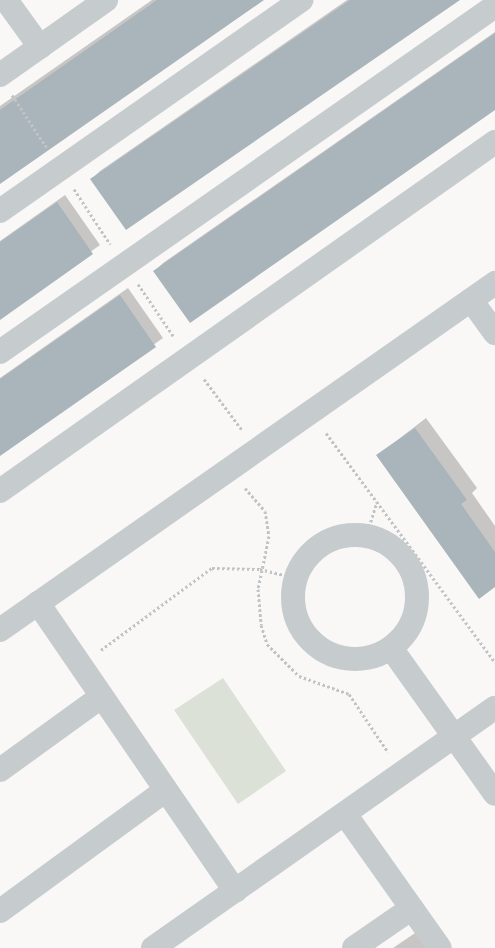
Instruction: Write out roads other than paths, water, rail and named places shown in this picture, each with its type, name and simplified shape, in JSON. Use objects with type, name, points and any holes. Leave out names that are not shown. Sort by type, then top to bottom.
[{"type":"street","points":[[6,0],[40,47]]},
{"type":"street","points":[[0,74],[106,0]]},
{"type":"street","points":[[0,211],[301,0]]},
{"type":"street","points":[[0,352],[495,6]]},
{"type":"street","points":[[0,491],[495,142]]},
{"type":"street","points":[[0,630],[495,283]]},
{"type":"street","points":[[472,300],[495,333]]},
{"type":"street","points":[[366,536],[395,550],[406,561],[417,591],[411,623],[390,648],[376,655],[352,658],[329,653],[315,645],[297,619],[293,603],[297,578],[307,558],[319,547],[334,539],[366,536]]},
{"type":"street","points":[[38,604],[235,891]]},
{"type":"street","points":[[390,648],[495,794]]},
{"type":"street","points":[[0,770],[102,697]]},
{"type":"street","points":[[153,948],[495,708]]},
{"type":"street","points":[[0,911],[166,790]]},
{"type":"street","points":[[345,814],[440,948]]},
{"type":"street","points":[[354,948],[412,908]]}]
